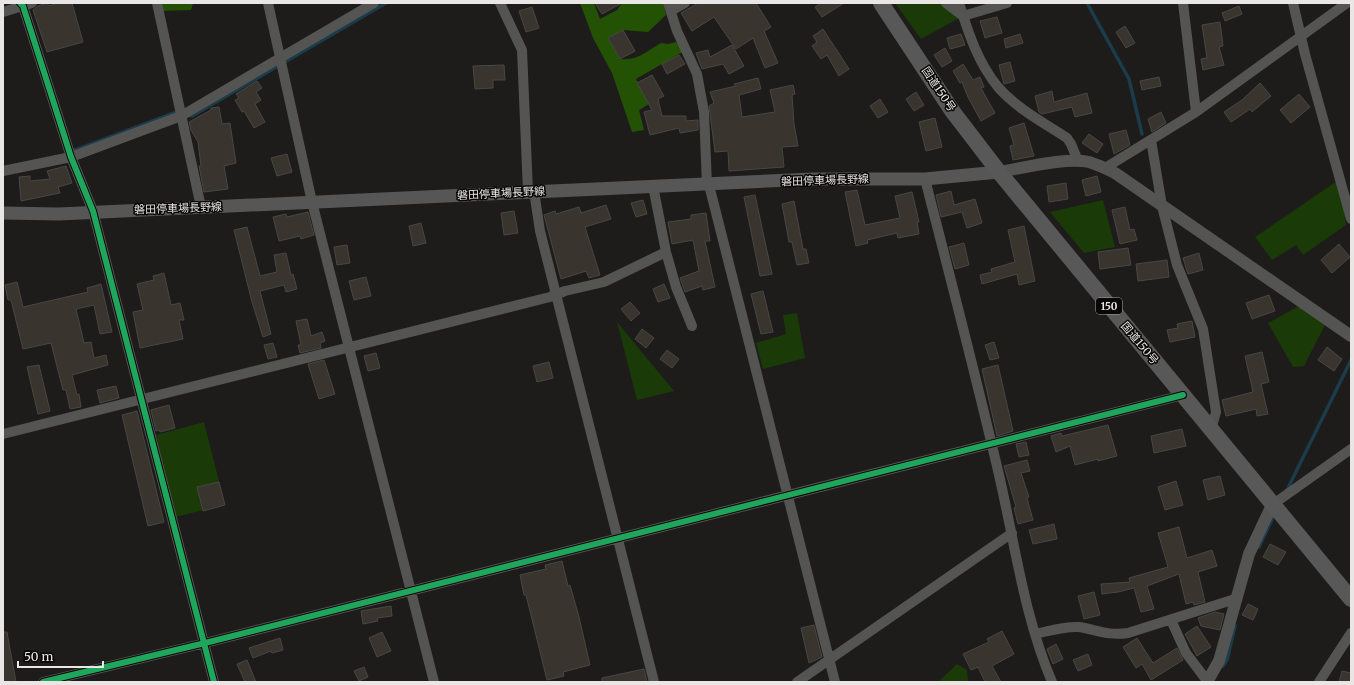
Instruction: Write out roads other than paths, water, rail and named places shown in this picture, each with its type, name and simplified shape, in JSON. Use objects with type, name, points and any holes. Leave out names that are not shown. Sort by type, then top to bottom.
[{"type":"highway","name":"国道150号","points":[[881,3],[954,112],[1000,172],[1184,395],[1272,505],[1351,599]]},
{"type":"main road","name":"磐田停車場長野線","points":[[3,213],[58,214],[812,179],[925,179],[1000,172]]},
{"type":"street","points":[[156,3],[201,207]]},
{"type":"street","points":[[268,3],[312,202],[434,682]]},
{"type":"street","points":[[3,171],[71,157],[181,116],[282,62],[374,3]]},
{"type":"street","points":[[500,3],[522,50],[531,192],[654,682]]},
{"type":"street","points":[[685,3],[669,7],[697,74],[704,112],[708,185],[789,495],[835,682]]},
{"type":"street","points":[[946,3],[963,16]]},
{"type":"street","points":[[959,3],[972,42],[987,73],[998,88],[1023,108],[1067,138],[1078,161]]},
{"type":"street","points":[[963,16],[1007,3]]},
{"type":"street","points":[[1183,3],[1196,112]]},
{"type":"street","points":[[1293,3],[1351,219]]},
{"type":"street","points":[[1105,168],[1196,112],[1347,3]]},
{"type":"street","points":[[3,12],[25,4],[71,157],[93,212],[214,682]]},
{"type":"street","points":[[1151,140],[1162,206],[1177,265],[1203,329],[1216,412],[1211,430]]},
{"type":"street","points":[[1000,172],[1078,161],[1105,168],[1351,336]]},
{"type":"street","points":[[925,179],[992,444],[1023,591],[1035,634],[1052,682]]},
{"type":"street","points":[[653,186],[666,252],[676,286],[692,326]]},
{"type":"street","points":[[3,434],[604,282],[666,252]]},
{"type":"street","points":[[44,682],[205,643],[1184,395]]},
{"type":"street","points":[[1171,620],[1186,653],[1207,682],[1219,661],[1235,599],[1249,554],[1272,505],[1351,449]]},
{"type":"street","points":[[797,682],[830,661],[1012,534]]},
{"type":"street","points":[[1035,634],[1058,628],[1078,627],[1113,635],[1128,633],[1235,599]]},
{"type":"street","points":[[1319,682],[1351,633]]},
{"type":"waterway","points":[[187,115],[192,116],[386,3]]},
{"type":"waterway","points":[[1087,3],[1129,79],[1142,134]]},
{"type":"waterway","points":[[70,152],[174,113],[179,114]]},
{"type":"waterway","points":[[1286,492],[1351,360]]},
{"type":"waterway","points":[[1259,547],[1275,513]]},
{"type":"waterway","points":[[1223,666],[1227,660],[1235,626]]}]
